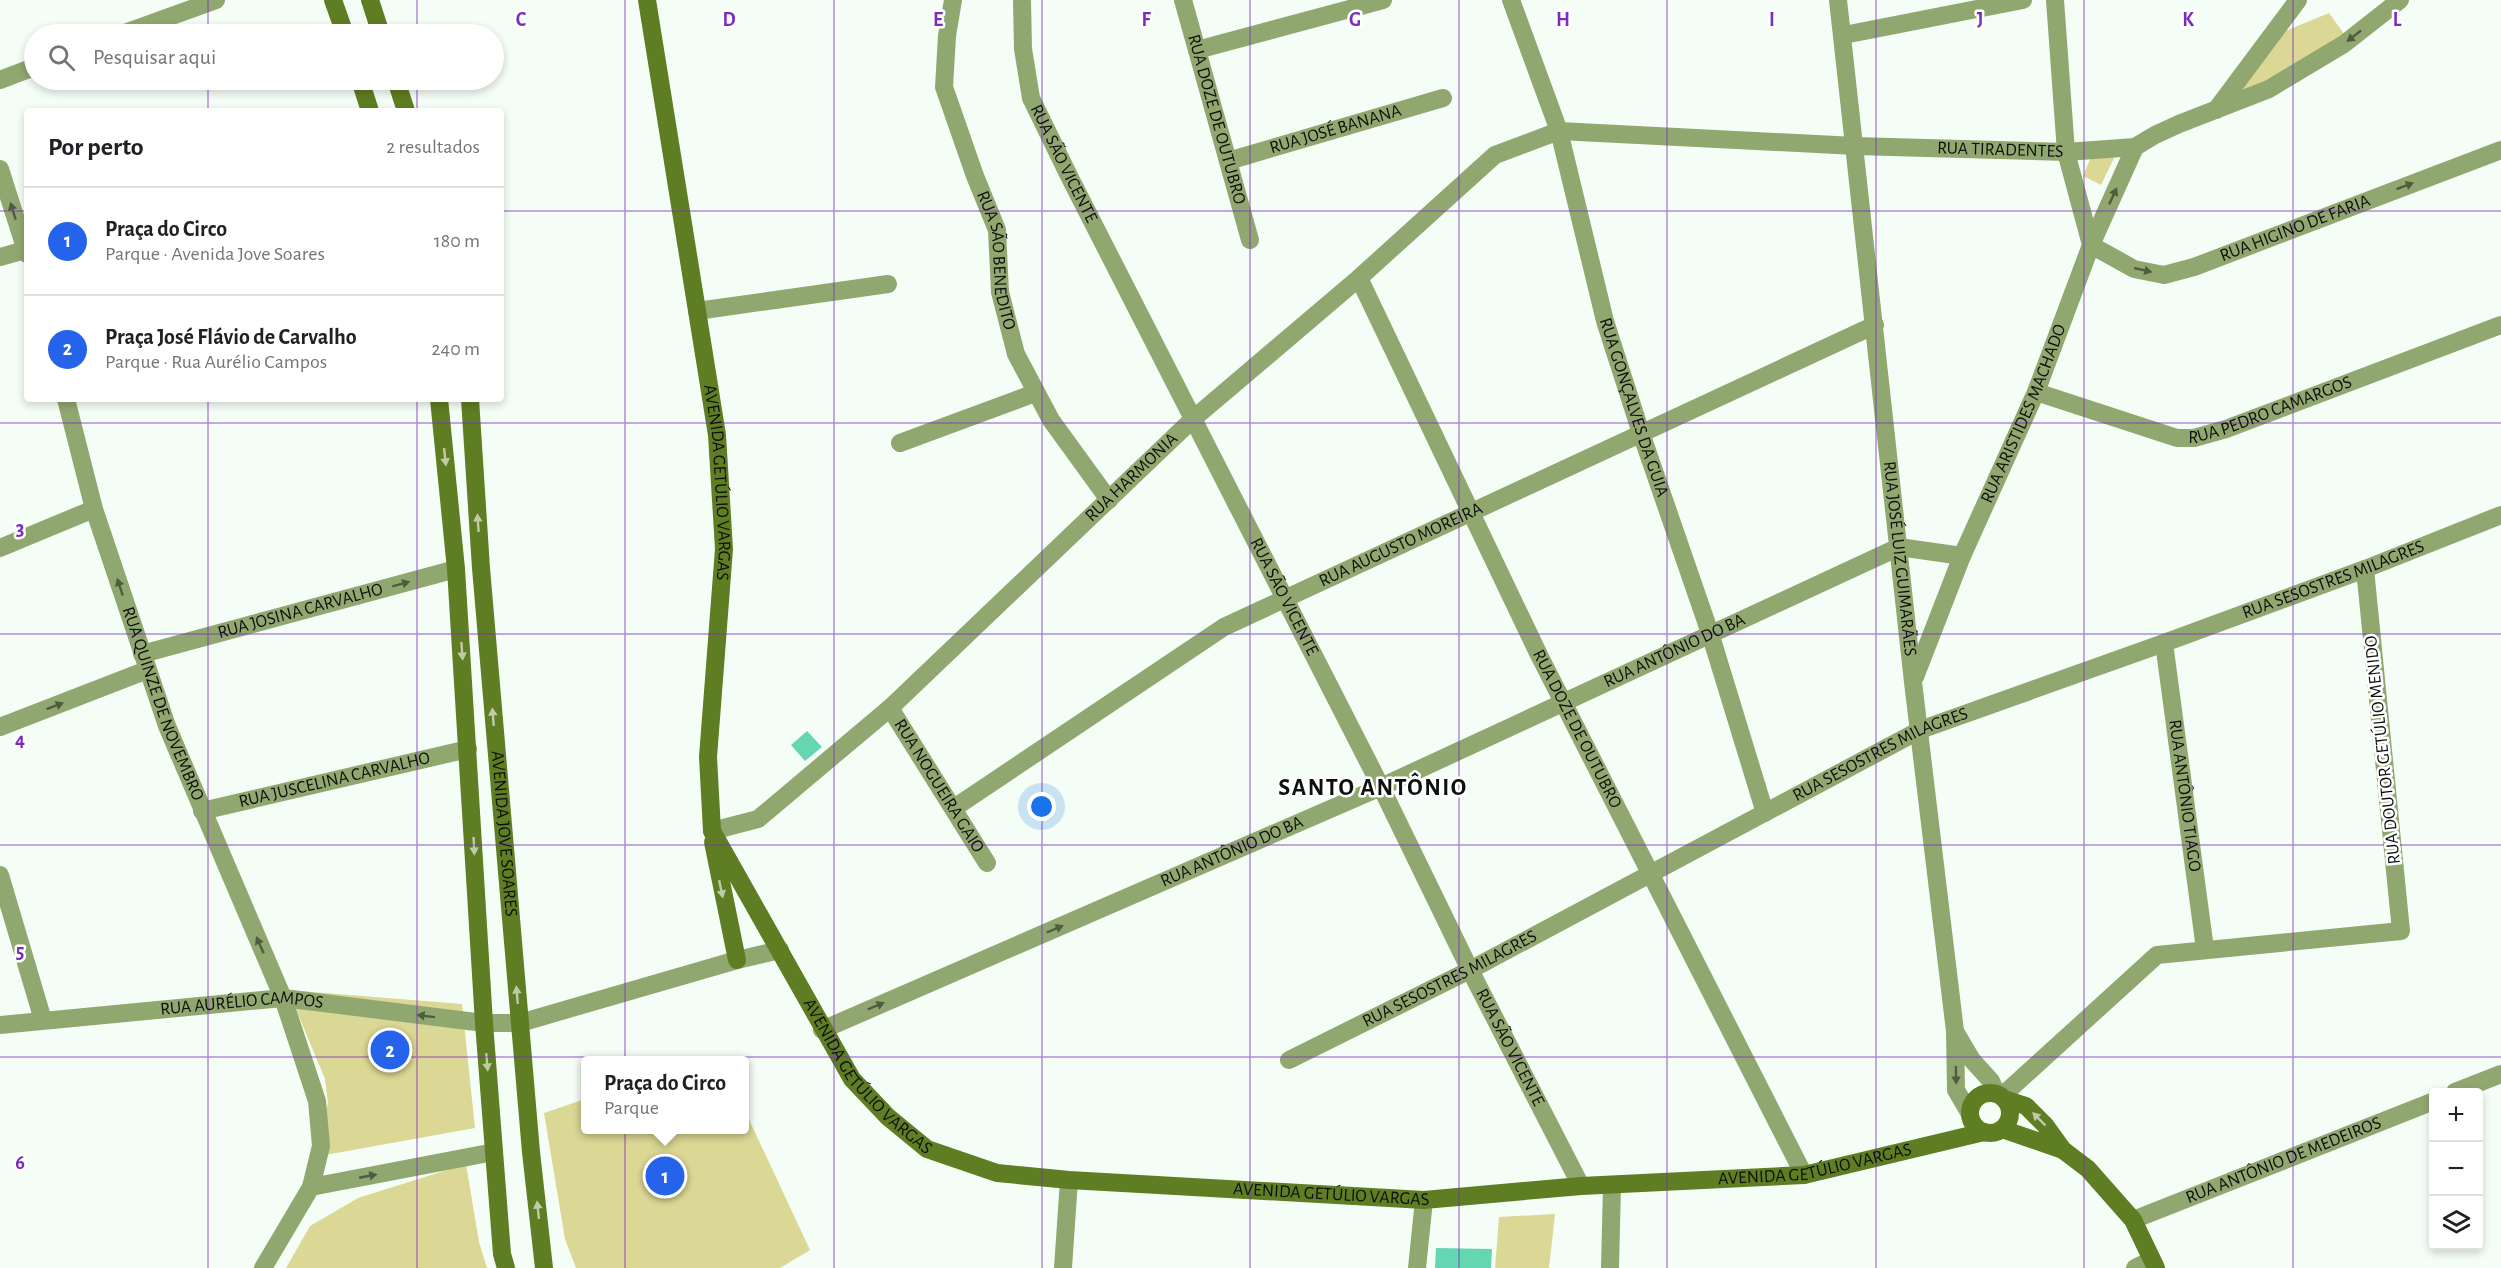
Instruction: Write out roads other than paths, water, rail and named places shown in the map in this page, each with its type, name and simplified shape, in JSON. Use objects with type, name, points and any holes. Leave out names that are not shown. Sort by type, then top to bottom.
[{"type":"street","points":[[149,24],[214,0]]},
{"type":"street","points":[[333,0],[341,24]]},
{"type":"street","points":[[370,0],[378,24]]},
{"type":"street","name":"AVENIDA GETÚLIO VARGAS","points":[[647,0],[717,435],[724,549],[708,757],[712,831],[780,950],[822,1030],[852,1079],[888,1117],[927,1149],[997,1173],[1069,1180],[1424,1200],[1581,1186],[1804,1175],[1993,1130]]},
{"type":"street","name":"RUA SÃO BENEDITO","points":[[953,0],[947,36],[944,87],[975,176],[997,230],[1000,292],[1016,354],[1051,420],[1109,500]]},
{"type":"street","name":"RUA SÃO VICENTE","points":[[1022,0],[1023,49],[1031,98],[1581,1186]]},
{"type":"street","name":"RUA DOZE DE OUTUBRO","points":[[1183,0],[1250,240]]},
{"type":"street","points":[[1197,50],[1383,0]]},
{"type":"street","name":"RUA GONÇALVES DA GUIA","points":[[1511,0],[1559,130],[1605,321],[1710,633],[1765,813]]},
{"type":"street","name":"RUA JOSÉ LUIZ GUIMARÃES","points":[[1839,0],[1913,682],[1955,1031],[1956,1090],[1970,1114]]},
{"type":"street","points":[[1844,35],[2023,0]]},
{"type":"street","points":[[2055,0],[2066,152],[2091,244]]},
{"type":"street","points":[[2215,111],[2298,0]]},
{"type":"street","name":"RUA TIRADENTES","points":[[1559,130],[1855,146],[2066,152],[2135,147],[2155,135],[2269,89],[2344,44],[2400,0]]},
{"type":"street","points":[[0,80],[24,71]]},
{"type":"street","points":[[363,90],[369,108]]},
{"type":"street","points":[[399,90],[405,108]]},
{"type":"street","name":"RUA JOSÉ BANANA","points":[[1228,160],[1443,98]]},
{"type":"street","name":"RUA HARMONIA","points":[[712,831],[758,819],[890,708],[1193,419],[1359,278],[1495,155],[1559,130]]},
{"type":"street","name":"RUA ARISTIDES MACHADO","points":[[1913,682],[1962,556],[2036,392],[2091,244],[2135,147]]},
{"type":"street","name":"RUA HIGINO DE FARIA","points":[[2091,244],[2134,268],[2164,275],[2194,267],[2501,150]]},
{"type":"street","points":[[0,170],[24,246]]},
{"type":"street","points":[[0,257],[24,252]]},
{"type":"street","name":"RUA DOZE DE OUTUBRO","points":[[1359,278],[1564,703],[1804,1175]]},
{"type":"street","points":[[697,311],[888,284]]},
{"type":"street","name":"RUA AUGUSTO MOREIRA","points":[[954,808],[1224,627],[1875,325]]},
{"type":"street","name":"RUA PEDRO CAMARGOS","points":[[2036,392],[2177,438],[2194,438],[2237,425],[2501,325]]},
{"type":"street","points":[[900,443],[1035,393]]},
{"type":"street","name":"RUA QUINZE DE NOVEMBRO","points":[[67,402],[94,509],[145,662],[202,811],[283,998],[317,1101],[321,1146],[311,1187],[263,1268]]},
{"type":"street","name":"AVENIDA JOVE SOARES","points":[[439,402],[456,568],[484,1023],[502,1254],[506,1268]]},
{"type":"street","name":"AVENIDA JOVE SOARES","points":[[470,402],[481,568],[520,1023],[544,1268]]},
{"type":"street","points":[[0,548],[94,509]]},
{"type":"street","name":"RUA SESOSTRES MILAGRES","points":[[1289,1060],[1470,970],[1920,730],[2164,643],[2501,515]]},
{"type":"street","points":[[1899,547],[1962,556]]},
{"type":"street","name":"RUA ANTÔNIO DO BA","points":[[822,1030],[1381,787],[1899,547]]},
{"type":"street","name":"RUA JOSINA CARVALHO","points":[[0,727],[145,662],[456,568]]},
{"type":"street","name":"RUA DOUTOR GETÚLIO MENIDO","points":[[2205,949],[2401,931],[2365,568]]},
{"type":"street","name":"RUA ANTÔNIO TIAGO","points":[[2164,643],[2205,949]]},
{"type":"street","name":"RUA NOGUEIRA GAIO","points":[[890,708],[987,863]]},
{"type":"street","name":"RUA JUSCELINA CARVALHO","points":[[202,811],[468,749]]},
{"type":"street","points":[[712,831],[736,960]]},
{"type":"street","points":[[0,875],[43,1020]]},
{"type":"street","points":[[2002,1096],[2157,955],[2205,949]]},
{"type":"street","points":[[484,1023],[520,1023],[736,960],[780,950]]},
{"type":"street","name":"RUA AURÉLIO CAMPOS","points":[[0,1025],[283,998],[484,1023]]},
{"type":"street","points":[[1955,1031],[1972,1060],[2002,1096],[2010,1117],[1993,1130]]},
{"type":"street","points":[[2465,1088],[2501,1074]]},
{"type":"street","points":[[2063,1150],[1974,1125],[1970,1114],[1973,1102],[1979,1096],[2002,1096],[2026,1106],[2045,1125],[2063,1150],[2088,1169],[2133,1220],[2148,1265]]},
{"type":"street","name":"RUA ANTÔNIO DE MEDEIROS","points":[[2133,1220],[2429,1103]]},
{"type":"street","points":[[311,1187],[494,1152]]},
{"type":"street","points":[[1063,1268],[1069,1180]]},
{"type":"street","points":[[1610,1268],[1612,1185]]},
{"type":"street","points":[[1417,1268],[1424,1200]]},
{"type":"place","name":"Praça José Flávio de Carvalho","points":[[390,1050]]},
{"type":"place","name":"Praça do Circo","points":[[665,1176]]},
{"type":"district","name":"SANTO ANTÔNIO","points":[[1373,788]]}]
